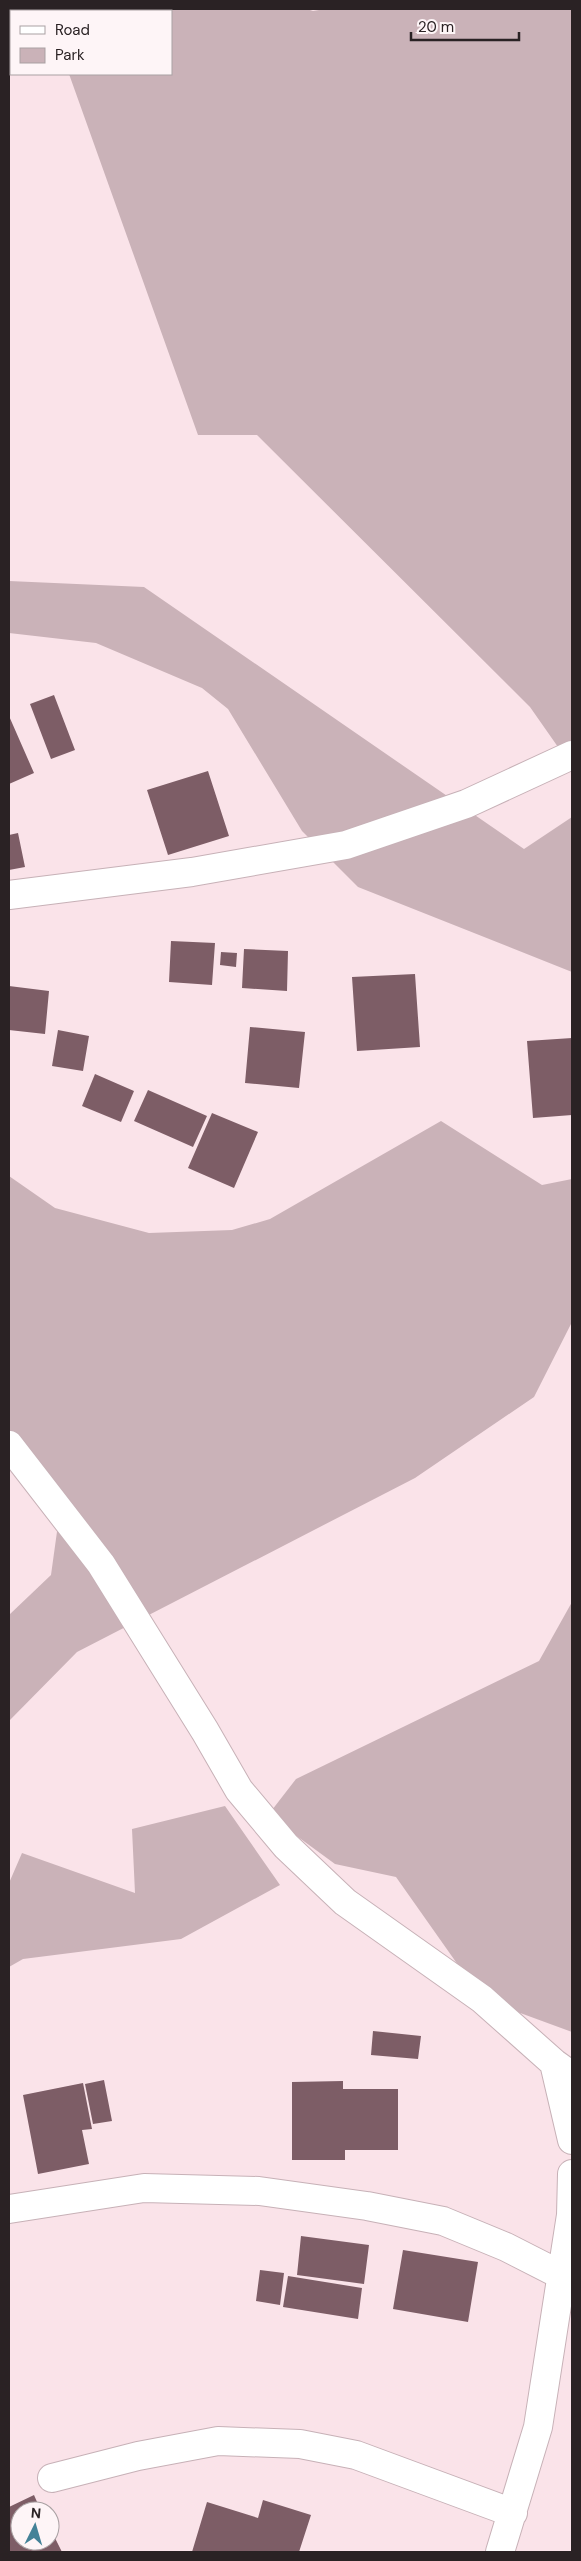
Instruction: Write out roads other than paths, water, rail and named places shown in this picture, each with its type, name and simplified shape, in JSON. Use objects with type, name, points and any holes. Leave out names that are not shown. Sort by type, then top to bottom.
[{"type":"street","points":[[9,895],[192,872],[346,845],[466,804],[572,755]]},
{"type":"street","points":[[9,1445],[101,1564],[205,1731],[239,1790],[286,1846],[345,1902],[482,1999],[563,2070],[572,2140]]},
{"type":"street","points":[[500,2552],[538,2427],[571,2215],[572,2174]]},
{"type":"street","points":[[9,2209],[144,2188],[259,2191],[367,2206],[443,2221],[506,2247],[561,2275]]},
{"type":"street","points":[[52,2478],[138,2456],[218,2441],[300,2444],[356,2455],[512,2512]]}]
